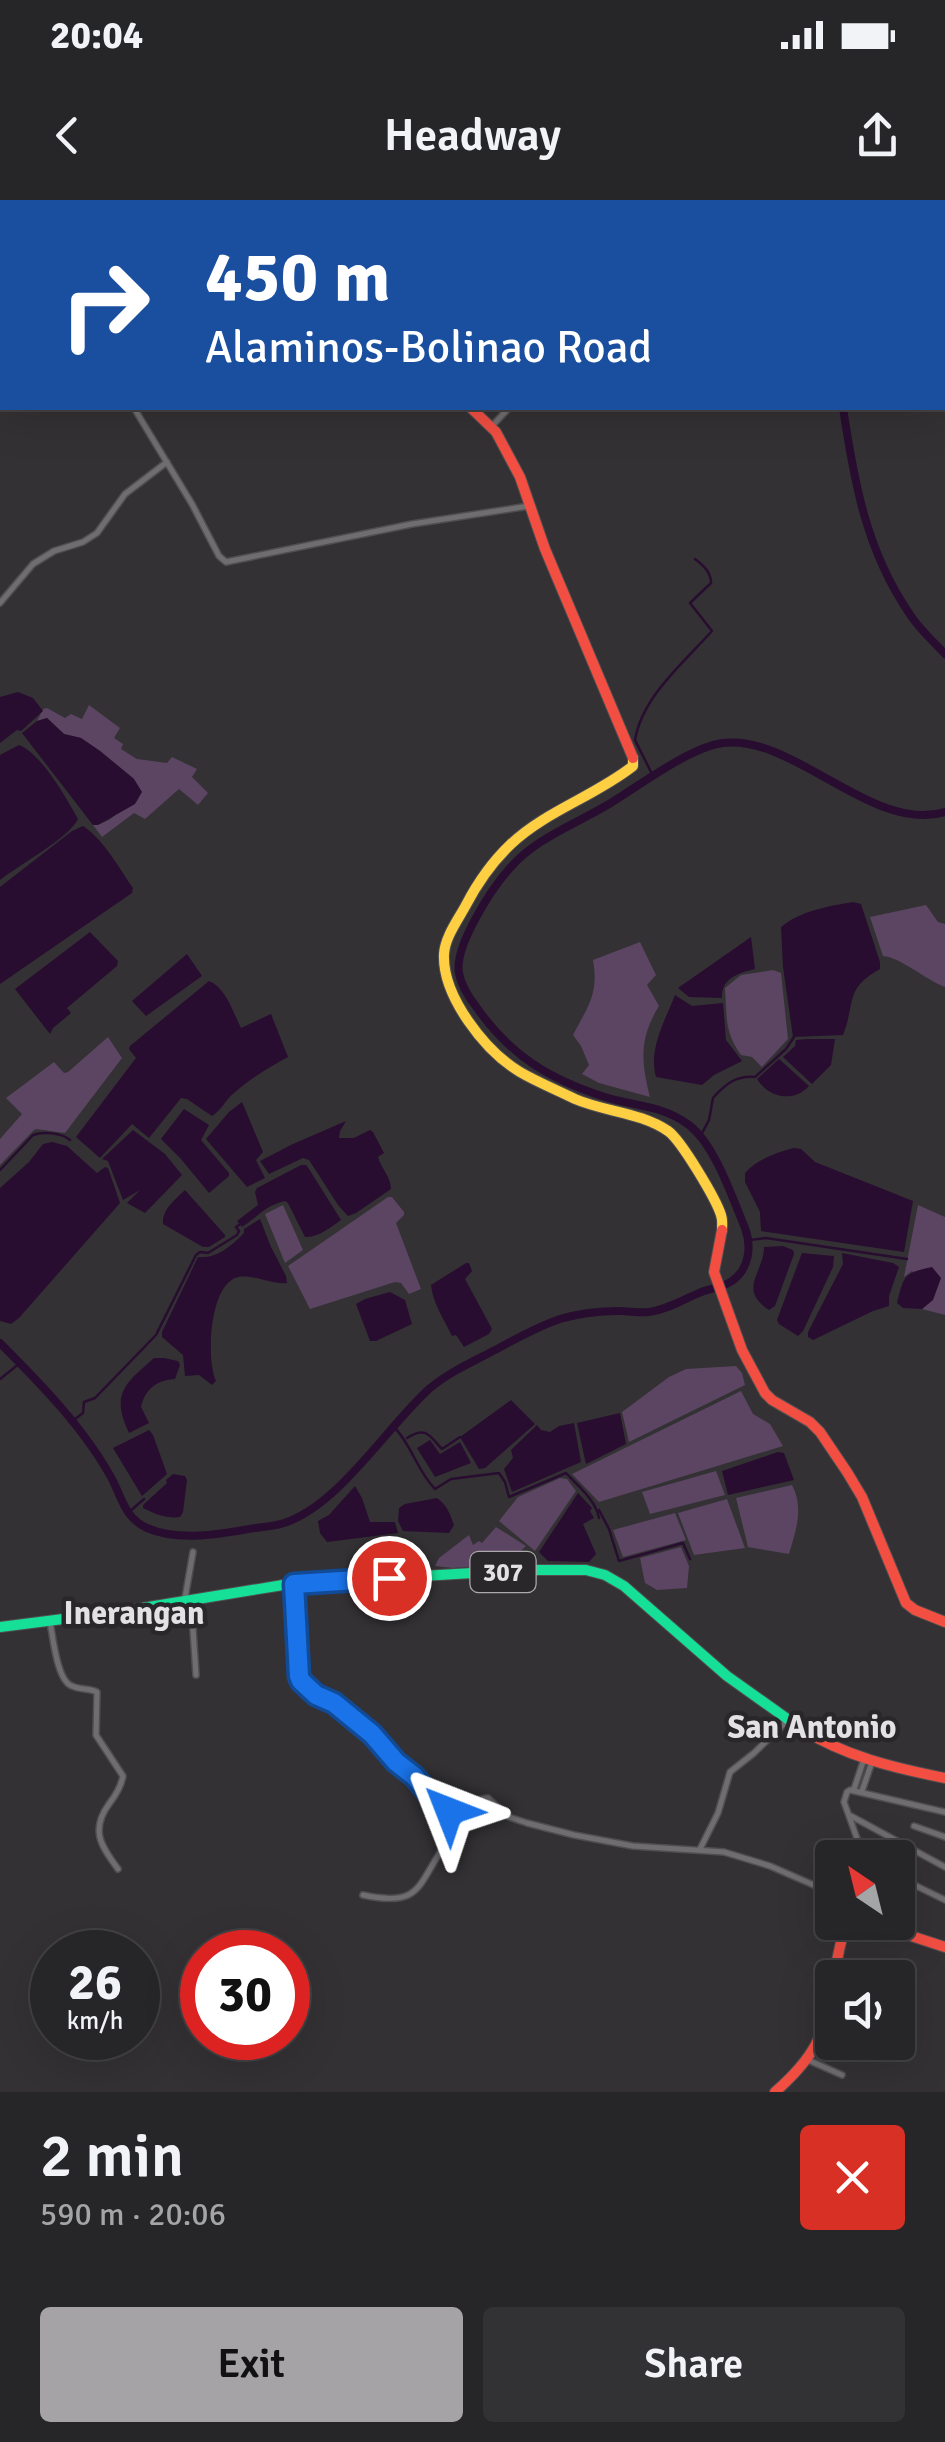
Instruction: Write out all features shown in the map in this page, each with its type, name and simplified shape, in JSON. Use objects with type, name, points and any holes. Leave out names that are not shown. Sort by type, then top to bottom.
[{"type":"street","points":[[135,410],[192,504],[218,556],[226,562],[412,524],[529,506]]},
{"type":"street","points":[[472,410],[491,426],[513,460],[634,761],[619,778],[533,826],[509,845],[475,888],[452,930],[444,952],[446,978],[478,1035],[498,1057],[580,1101],[639,1116],[670,1133],[684,1150],[721,1214],[723,1225],[714,1272],[742,1350],[765,1392],[820,1432],[854,1484],[906,1603],[945,1622]]},
{"type":"street","points":[[491,426],[506,410]]},
{"type":"street","points":[[0,603],[34,564],[97,533],[124,494],[168,462]]},
{"type":"street","points":[[193,1552],[187,1600],[196,1675]]},
{"type":"street","name":"307","points":[[0,1628],[294,1584],[522,1570],[596,1571],[624,1586],[727,1675],[788,1720],[839,1749],[868,1760],[945,1778]]},
{"type":"street","points":[[294,1584],[301,1681],[372,1734],[444,1811],[446,1842],[411,1895],[390,1900],[362,1894]]},
{"type":"street","points":[[50,1622],[62,1678],[70,1686],[97,1692],[96,1735],[123,1776],[99,1822],[102,1843],[118,1869]]},
{"type":"street","points":[[700,1849],[718,1812],[730,1772],[788,1720]]},
{"type":"street","points":[[854,1789],[868,1760]]},
{"type":"street","points":[[862,1792],[868,1760]]},
{"type":"street","points":[[858,1840],[844,1802],[846,1792],[854,1789],[945,1812]]},
{"type":"street","points":[[444,1811],[488,1798],[512,1819],[633,1846],[724,1852],[815,1886]]},
{"type":"street","points":[[851,1816],[945,1866]]},
{"type":"street","points":[[914,1826],[945,1837]]},
{"type":"street","points":[[915,1885],[945,1900]]},
{"type":"street","points":[[915,1938],[945,1948]]},
{"type":"street","points":[[776,2092],[806,2059],[818,2038],[840,1940]]},
{"type":"street","points":[[806,2059],[842,2075]]},
{"type":"shaded area","points":[[18,692],[33,698],[43,711],[0,743],[0,697]]},
{"type":"shaded area","points":[[89,705],[120,728],[114,738],[123,744],[121,749],[137,759],[167,763],[172,757],[197,769],[192,777],[208,793],[198,805],[179,789],[145,819],[134,813],[102,837],[93,825],[115,815],[134,779],[81,738],[64,734],[47,718],[37,721],[47,708],[65,718],[71,714],[82,719]]},
{"type":"shaded area","points":[[47,718],[64,734],[81,738],[100,751],[134,779],[142,792],[135,804],[93,825],[22,733]]},
{"type":"shaded area","points":[[19,745],[45,767],[78,819],[54,843],[0,880],[0,755]]},
{"type":"shaded area","points":[[83,826],[111,855],[133,888],[132,893],[0,984],[0,887]]},
{"type":"shaded area","points":[[853,902],[861,904],[880,969],[856,990],[843,1035],[793,1037],[781,927],[806,913]]},
{"type":"shaded area","points":[[926,905],[938,922],[945,924],[945,987],[883,956],[870,917]]},
{"type":"shaded area","points":[[90,932],[118,961],[117,966],[67,1008],[71,1013],[50,1034],[15,989]]},
{"type":"shaded area","points":[[751,937],[755,969],[728,981],[722,998],[689,997],[678,988]]},
{"type":"shaded area","points":[[640,942],[656,975],[647,985],[659,1006],[644,1050],[650,1097],[599,1083],[582,1074],[589,1065],[573,1035],[593,991],[593,960]]},
{"type":"shaded area","points":[[187,954],[202,976],[146,1016],[132,1001]]},
{"type":"shaded area","points":[[773,970],[781,973],[788,1039],[762,1067],[752,1057],[741,1055],[732,1038],[725,988],[741,975]]},
{"type":"shaded area","points":[[209,981],[224,995],[241,1028],[271,1014],[288,1057],[247,1083],[212,1116],[181,1098],[149,1138],[132,1124],[100,1158],[76,1137],[136,1058],[130,1046]]},
{"type":"shaded area","points":[[675,995],[692,1006],[723,1003],[726,1040],[742,1061],[702,1085],[656,1077],[656,1046]]},
{"type":"shaded area","points":[[108,1037],[122,1058],[65,1133],[36,1129],[0,1165],[0,1139],[22,1114],[6,1098],[54,1062],[64,1073],[68,1072]]},
{"type":"shaded area","points":[[835,1039],[831,1065],[812,1084],[783,1057],[796,1040]]},
{"type":"shaded area","points":[[779,1059],[809,1086],[796,1095],[782,1096],[762,1085],[757,1079]]},
{"type":"shaded area","points":[[242,1102],[263,1152],[256,1160],[265,1178],[247,1187],[206,1139]]},
{"type":"shaded area","points":[[184,1109],[209,1125],[201,1140],[229,1173],[209,1193],[161,1139]]},
{"type":"shaded area","points":[[346,1121],[339,1138],[373,1132],[384,1153],[378,1157],[391,1189],[348,1216],[309,1160],[303,1158],[269,1174],[260,1161]]},
{"type":"shaded area","points":[[133,1130],[165,1154],[182,1175],[145,1213],[127,1203],[140,1190],[123,1200],[108,1161],[102,1159]]},
{"type":"shaded area","points":[[43,1144],[67,1146],[97,1173],[108,1168],[120,1203],[11,1324],[0,1321],[0,1188]]},
{"type":"shaded area","points":[[801,1149],[815,1162],[913,1201],[904,1252],[761,1231],[760,1212],[745,1182],[745,1173],[767,1157]]},
{"type":"shaded area","points":[[301,1165],[309,1169],[341,1220],[319,1234],[305,1237],[285,1201],[242,1227],[237,1221],[258,1205],[257,1188]]},
{"type":"shaded area","points":[[185,1190],[225,1235],[209,1247],[163,1224],[167,1209]]},
{"type":"shaded area","points":[[388,1197],[404,1212],[396,1223],[421,1289],[409,1294],[401,1283],[395,1282],[310,1309],[288,1266]]},
{"type":"shaded area","points":[[283,1205],[303,1250],[285,1263],[265,1214]]},
{"type":"shaded area","points":[[918,1205],[945,1217],[945,1315],[922,1309],[933,1299],[912,1271],[904,1277]]},
{"type":"shaded area","points":[[260,1219],[287,1283],[244,1276],[228,1283],[212,1324],[211,1357],[216,1381],[212,1385],[199,1375],[185,1376],[183,1355],[162,1337],[162,1332],[198,1257],[223,1251]]},
{"type":"shaded area","points":[[783,1246],[794,1254],[775,1306],[769,1310],[755,1295],[754,1280],[764,1247]]},
{"type":"shaded area","points":[[802,1253],[834,1256],[833,1267],[798,1336],[777,1320]]},
{"type":"shaded area","points":[[842,1253],[899,1267],[889,1306],[813,1340],[808,1332],[843,1264]]},
{"type":"shaded area","points":[[466,1263],[472,1271],[465,1279],[492,1329],[464,1347],[456,1335],[452,1336],[431,1285]]},
{"type":"shaded area","points":[[932,1267],[941,1278],[933,1300],[922,1309],[903,1308],[897,1303],[906,1277]]},
{"type":"shaded area","points":[[390,1292],[405,1300],[412,1324],[370,1341],[356,1304]]},
{"type":"shaded area","points":[[154,1358],[178,1361],[180,1365],[175,1379],[157,1384],[145,1395],[141,1407],[149,1423],[129,1433],[121,1398],[129,1382]]},
{"type":"shaded area","points":[[736,1366],[745,1385],[629,1442],[622,1412],[669,1377],[686,1369]]},
{"type":"shaded area","points":[[741,1391],[753,1414],[770,1424],[783,1446],[599,1502],[572,1474]]},
{"type":"shaded area","points":[[511,1400],[535,1424],[479,1469],[460,1437]]},
{"type":"shaded area","points":[[620,1413],[626,1444],[586,1464],[577,1423]]},
{"type":"shaded area","points":[[574,1423],[581,1462],[512,1492],[504,1469],[513,1458],[511,1450],[537,1425],[550,1432]]},
{"type":"shaded area","points":[[149,1430],[167,1474],[142,1496],[113,1448]]},
{"type":"shaded area","points":[[430,1440],[440,1454],[460,1442],[471,1463],[435,1477],[417,1448]]},
{"type":"shaded area","points":[[784,1453],[794,1480],[728,1495],[722,1471]]},
{"type":"shaded area","points":[[716,1471],[725,1495],[650,1514],[642,1492]]},
{"type":"shaded area","points":[[173,1474],[187,1480],[180,1517],[161,1516],[143,1508],[143,1505]]},
{"type":"shaded area","points":[[560,1478],[567,1479],[576,1491],[535,1551],[499,1521],[518,1497]]},
{"type":"shaded area","points":[[792,1485],[798,1510],[789,1554],[748,1547],[736,1498]]},
{"type":"shaded area","points":[[355,1486],[370,1522],[395,1522],[398,1533],[327,1542],[318,1521],[329,1515]]},
{"type":"shaded area","points":[[578,1493],[592,1508],[594,1518],[583,1524],[596,1554],[589,1562],[548,1561],[539,1552]]},
{"type":"shaded area","points":[[437,1498],[454,1525],[449,1533],[403,1531],[398,1521],[399,1508]]},
{"type":"shaded area","points":[[727,1499],[745,1548],[694,1555],[678,1513]]},
{"type":"shaded area","points":[[675,1513],[686,1540],[623,1557],[613,1530]]},
{"type":"shaded area","points":[[496,1527],[526,1546],[507,1564],[435,1566],[439,1558],[469,1535],[473,1545],[482,1543]]},
{"type":"shaded area","points":[[681,1547],[689,1566],[687,1588],[657,1590],[645,1583],[640,1558]]},
{"type":"waterway","points":[[843,410],[857,488],[882,565],[913,619],[945,654]]},
{"type":"waterway","points":[[653,776],[635,740],[639,724],[655,695],[712,631],[690,603],[711,583],[708,572],[695,559]]},
{"type":"waterway","points":[[0,1343],[76,1426],[102,1462],[134,1519],[159,1532],[201,1536],[277,1525],[304,1514],[343,1483],[429,1389],[462,1367],[536,1329],[581,1314],[657,1311],[729,1283],[745,1264],[748,1243],[728,1187],[707,1145],[679,1118],[585,1090],[549,1074],[503,1040],[472,1000],[459,973],[468,933],[502,877],[520,857],[680,759],[710,746],[750,744],[778,753],[890,809],[918,815],[945,812]]},
{"type":"waterway","points":[[701,1135],[713,1098],[737,1079],[755,1077],[794,1037]]},
{"type":"waterway","points":[[0,1170],[33,1135],[52,1133],[70,1140]]},
{"type":"waterway","points":[[71,1422],[83,1413],[84,1402],[95,1398],[156,1335],[196,1255],[208,1253],[237,1235],[239,1225]]},
{"type":"waterway","points":[[750,1240],[766,1238],[907,1259]]},
{"type":"waterway","points":[[0,1379],[20,1363]]},
{"type":"waterway","points":[[394,1427],[435,1489],[451,1479],[499,1473],[509,1497],[566,1473],[590,1499],[599,1518]]},
{"type":"waterway","points":[[407,1438],[424,1433],[442,1449],[460,1437]]},
{"type":"waterway","points":[[128,1513],[144,1499]]},
{"type":"waterway","points":[[599,1510],[619,1561],[683,1543],[690,1559]]},
{"type":"traffic: fast","points":[[0,1627],[283,1585],[522,1570],[586,1570],[624,1586],[727,1676],[800,1728]]},
{"type":"traffic: slow","points":[[633,758],[633,766],[539,822],[498,858],[449,935],[445,970],[468,1021],[507,1063],[575,1099],[646,1120],[668,1131],[712,1196],[722,1217],[722,1230]]},
{"type":"traffic: jam","points":[[473,410],[496,432],[520,477],[545,549],[633,758]]},
{"type":"traffic: jam","points":[[722,1230],[714,1272],[742,1350],[765,1393],[820,1432],[862,1497],[906,1603],[945,1622]]},
{"type":"traffic: jam","points":[[800,1728],[870,1760],[945,1778]]},
{"type":"traffic: jam","points":[[915,1937],[945,1947]]},
{"type":"traffic: jam","points":[[775,2092],[808,2058],[816,2044],[842,1940]]},
{"type":"district","name":"Inerangan","points":[[134,1613]]},
{"type":"district","name":"San Antonio","points":[[812,1727]]},
{"type":"route","points":[[389,1578],[294,1584],[299,1676],[316,1695],[334,1703],[372,1734],[441,1808],[449,1811]]}]
